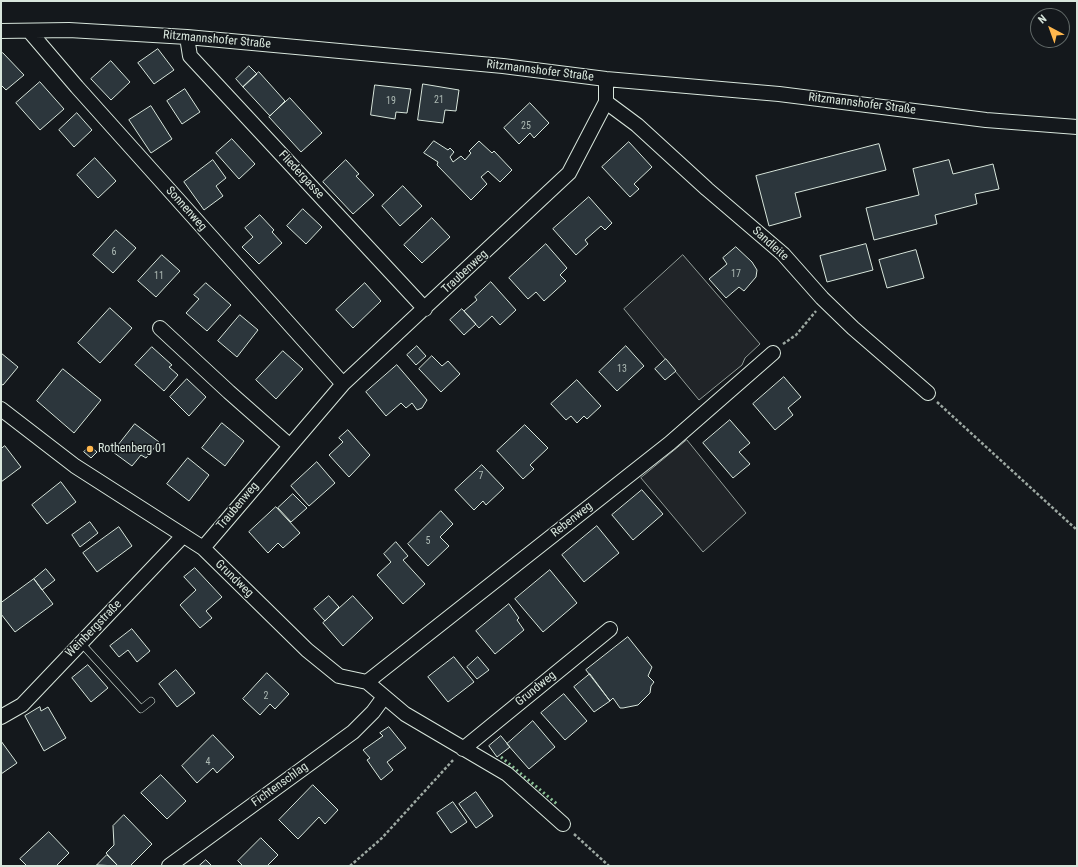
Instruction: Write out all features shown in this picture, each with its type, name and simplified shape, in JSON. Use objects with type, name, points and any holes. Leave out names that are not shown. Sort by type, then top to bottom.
[{"type":"street","name":"Ritzmannshofer Straße","points":[[1,31],[30,32],[69,30],[187,37],[503,66],[606,79],[779,94],[986,120],[1077,127]]},
{"type":"street","name":"Sonnenweg","points":[[30,32],[82,93],[343,384]]},
{"type":"street","name":"Fliedergasse","points":[[187,37],[190,56],[425,309]]},
{"type":"street","name":"Traubenweg","points":[[203,548],[289,445],[343,384],[569,173],[606,102],[606,79]]},
{"type":"street","name":"Sandleite","points":[[606,102],[637,125],[707,189],[783,254],[822,298],[853,328],[928,393]]},
{"type":"street","points":[[160,328],[289,445]]},
{"type":"street","name":"Rebenweg","points":[[367,682],[670,443],[773,353]]},
{"type":"street","name":"Grundweg","points":[[1,409],[75,466],[203,548],[307,650],[339,676],[367,682],[405,714],[507,774],[563,824]]},
{"type":"street","name":"Weinbergstraße","points":[[1,717],[22,705],[183,536]]},
{"type":"street","name":"Grundweg","points":[[463,749],[610,629]]},
{"type":"street","name":"Fichtenschlag","points":[[169,866],[353,732],[373,712],[384,697]]},
{"type":"lane","points":[[81,643],[141,708],[151,701]]},
{"type":"path","points":[[773,353],[779,346],[796,335],[815,314],[822,298]]},
{"type":"path","points":[[928,393],[1077,530]]},
{"type":"path","points":[[350,866],[387,832],[440,776],[463,749]]},
{"type":"path","points":[[563,824],[609,866]]},
{"type":"shaded area","points":[[683,255],[760,344],[745,358],[742,365],[699,400],[624,309]]},
{"type":"shaded area","points":[[687,440],[746,513],[703,552],[641,478]]},
{"type":"building","points":[[158,49],[174,70],[154,84],[138,63]]},
{"type":"building","points":[[3,53],[24,75],[6,90],[1,85],[1,54]]},
{"type":"building","points":[[111,61],[130,82],[111,100],[91,79]]},
{"type":"building","points":[[249,66],[257,74],[243,87],[236,79]]},
{"type":"building","points":[[259,72],[285,101],[270,116],[243,87]]},
{"type":"building","points":[[40,82],[64,109],[40,130],[16,103]]},
{"type":"building","points":[[423,84],[459,90],[456,111],[445,110],[443,123],[418,120]]},
{"type":"building","points":[[375,85],[411,89],[407,113],[396,112],[395,119],[371,115]]},
{"type":"building","points":[[185,89],[200,112],[182,124],[167,101]]},
{"type":"building","points":[[290,98],[322,133],[301,152],[269,117]]},
{"type":"building","points":[[530,103],[549,123],[534,138],[530,133],[519,144],[504,128]]},
{"type":"building","points":[[151,106],[172,139],[151,153],[129,120]]},
{"type":"building","points":[[77,113],[92,130],[74,147],[59,130]]},
{"type":"building","points":[[232,139],[255,164],[239,179],[216,153]]},
{"type":"building","points":[[434,141],[448,150],[450,148],[454,152],[450,157],[453,162],[461,156],[465,160],[471,153],[469,151],[479,141],[492,153],[494,151],[512,170],[500,182],[488,171],[481,177],[487,184],[471,200],[437,165],[438,162],[424,153]]},
{"type":"building","points":[[629,142],[652,167],[634,184],[639,189],[630,197],[602,167]]},
{"type":"building","points":[[879,144],[886,170],[795,193],[801,217],[769,226],[756,176]]},
{"type":"building","points":[[95,158],[116,181],[98,198],[77,175]]},
{"type":"building","points":[[213,160],[226,178],[216,186],[223,196],[204,210],[184,182]]},
{"type":"building","points":[[346,160],[359,174],[356,176],[374,195],[353,214],[323,182]]},
{"type":"building","points":[[949,160],[953,174],[993,164],[999,189],[975,194],[977,204],[935,215],[937,224],[874,240],[866,208],[919,195],[913,169]]},
{"type":"building","points":[[403,186],[422,206],[400,226],[382,206]]},
{"type":"building","points":[[589,197],[612,223],[605,230],[601,226],[585,240],[588,244],[576,255],[553,229]]},
{"type":"building","points":[[303,209],[322,227],[306,244],[287,226]]},
{"type":"building","points":[[260,215],[274,230],[272,232],[282,243],[259,264],[242,247],[253,237],[245,228]]},
{"type":"building","points":[[432,218],[450,237],[422,263],[404,245]]},
{"type":"building","points":[[116,230],[136,248],[113,273],[93,255]]},
{"type":"building","points":[[546,244],[567,268],[560,275],[566,281],[544,301],[536,292],[528,299],[509,278]]},
{"type":"building","points":[[866,244],[873,270],[827,282],[820,256]]},
{"type":"building","points":[[736,247],[752,262],[757,270],[756,277],[744,291],[739,287],[726,298],[709,279],[727,264],[723,258]]},
{"type":"building","points":[[916,250],[924,278],[887,288],[879,260]]},
{"type":"building","points":[[162,255],[180,271],[156,297],[138,281]]},
{"type":"building","points":[[491,282],[516,310],[500,325],[492,316],[479,328],[464,311],[477,300],[475,297]]},
{"type":"building","points":[[206,283],[231,305],[207,331],[186,313],[199,299],[194,295]]},
{"type":"building","points":[[365,283],[381,301],[353,328],[336,310]]},
{"type":"building","points":[[110,308],[132,328],[100,363],[78,343]]},
{"type":"building","points":[[462,309],[476,324],[464,335],[450,320]]},
{"type":"building","points":[[240,315],[258,330],[237,357],[218,341]]},
{"type":"building","points":[[417,346],[426,356],[416,365],[407,355]]},
{"type":"building","points":[[626,346],[644,366],[617,391],[599,372]]},
{"type":"building","points":[[152,347],[172,365],[169,367],[178,375],[164,391],[135,365]]},
{"type":"building","points":[[283,351],[303,369],[276,399],[256,380]]},
{"type":"building","points":[[1,353],[18,367],[3,385],[1,384]]},
{"type":"building","points":[[432,356],[442,366],[448,361],[460,374],[441,392],[419,369]]},
{"type":"building","points":[[666,359],[676,371],[665,380],[655,369]]},
{"type":"building","points":[[397,365],[427,400],[422,408],[417,410],[412,403],[406,408],[401,403],[386,416],[366,392]]},
{"type":"building","points":[[63,369],[101,400],[74,433],[37,401]]},
{"type":"building","points":[[784,377],[801,397],[788,408],[793,415],[775,430],[753,404]]},
{"type":"building","points":[[187,379],[206,397],[189,416],[170,397]]},
{"type":"building","points":[[577,380],[601,406],[587,419],[584,416],[577,423],[571,416],[566,420],[551,404]]},
{"type":"building","points":[[730,420],[750,443],[739,452],[750,464],[733,478],[703,443]]},
{"type":"building","points":[[222,423],[244,441],[225,466],[202,448]]},
{"type":"building","points":[[135,424],[159,442],[146,458],[141,455],[132,466],[113,452]]},
{"type":"building","points":[[525,425],[548,448],[530,465],[534,469],[523,479],[497,451]]},
{"type":"building","points":[[348,430],[370,455],[349,477],[329,455],[343,442],[339,438]]},
{"type":"building","points":[[5,446],[21,467],[1,482],[1,449]]},
{"type":"building","name":"Rothenberg 01","points":[[90,446],[97,452],[91,458],[84,452]]},
{"type":"building","points":[[188,458],[209,475],[189,501],[167,484]]},
{"type":"building","points":[[317,462],[335,483],[309,506],[291,486]]},
{"type":"building","points":[[482,465],[504,488],[486,505],[483,501],[474,510],[455,490]]},
{"type":"building","points":[[61,482],[76,502],[47,524],[32,505]]},
{"type":"building","points":[[642,490],[663,514],[633,540],[612,515]]},
{"type":"building","points":[[293,494],[307,508],[291,522],[278,508]]},
{"type":"building","points":[[276,507],[300,533],[283,548],[278,543],[268,553],[249,532]]},
{"type":"building","points":[[441,511],[453,524],[440,537],[449,546],[428,566],[408,544]]},
{"type":"building","points":[[90,522],[98,533],[80,547],[72,535]]},
{"type":"building","points":[[597,526],[619,553],[584,582],[562,555]]},
{"type":"building","points":[[119,527],[132,546],[97,572],[83,553]]},
{"type":"building","points":[[396,542],[408,556],[403,560],[425,584],[403,604],[377,575],[391,562],[384,554]]},
{"type":"building","points":[[195,568],[222,597],[206,611],[212,618],[200,628],[180,605],[196,590],[184,577]]},
{"type":"building","points":[[46,569],[55,580],[42,590],[34,579]]},
{"type":"building","points":[[550,570],[577,603],[543,632],[515,599]]},
{"type":"building","points":[[34,579],[53,604],[15,632],[1,614],[1,603]]},
{"type":"building","points":[[329,596],[339,607],[325,621],[314,609]]},
{"type":"building","points":[[353,596],[373,618],[343,646],[323,623]]},
{"type":"building","points":[[509,604],[519,618],[517,620],[524,630],[495,654],[476,631]]},
{"type":"building","points":[[132,629],[150,651],[137,662],[128,650],[119,657],[110,646]]},
{"type":"building","points":[[628,637],[652,667],[648,676],[654,682],[651,686],[650,693],[638,705],[620,708],[613,698],[610,701],[586,670]]},
{"type":"building","points":[[454,657],[474,682],[448,702],[428,677]]},
{"type":"building","points":[[478,657],[489,670],[477,679],[467,667]]},
{"type":"building","points":[[88,665],[108,688],[91,702],[72,678]]},
{"type":"building","points":[[176,670],[195,693],[177,707],[159,684]]},
{"type":"building","points":[[267,673],[289,694],[275,709],[270,704],[260,715],[243,699]]},
{"type":"building","points":[[590,674],[610,701],[594,712],[574,687]]},
{"type":"building","points":[[564,694],[587,721],[565,740],[541,713]]},
{"type":"building","points":[[40,707],[41,711],[48,707],[66,738],[44,751],[25,716]]},
{"type":"building","points":[[533,721],[555,747],[529,769],[507,744]]},
{"type":"building","points":[[389,727],[406,748],[387,762],[393,770],[381,780],[367,760],[370,758],[363,750],[383,736],[380,733]]},
{"type":"building","points":[[213,735],[234,757],[217,773],[213,768],[197,783],[182,766]]},
{"type":"building","points":[[501,736],[510,747],[497,757],[489,746]]},
{"type":"building","points":[[1,741],[17,763],[1,774]]},
{"type":"building","points":[[161,775],[186,801],[167,819],[141,793]]},
{"type":"building","points":[[313,785],[338,810],[325,824],[319,817],[298,839],[279,820]]},
{"type":"building","points":[[476,792],[493,816],[476,828],[459,804]]},
{"type":"building","points":[[453,802],[467,822],[451,833],[437,813]]},
{"type":"building","points":[[124,815],[152,844],[130,866],[118,866],[106,853],[114,845],[113,826]]},
{"type":"building","points":[[49,832],[69,853],[56,866],[27,866],[20,859]]},
{"type":"building","points":[[261,838],[278,855],[267,866],[243,866],[238,861]]},
{"type":"building","points":[[107,855],[118,866],[97,865]]},
{"type":"building","points":[[206,860],[212,866],[199,866]]},
{"type":"hedge","points":[[501,757],[557,804]]},
{"type":"place","name":"Rothenberg 01","points":[[90,449]]}]
